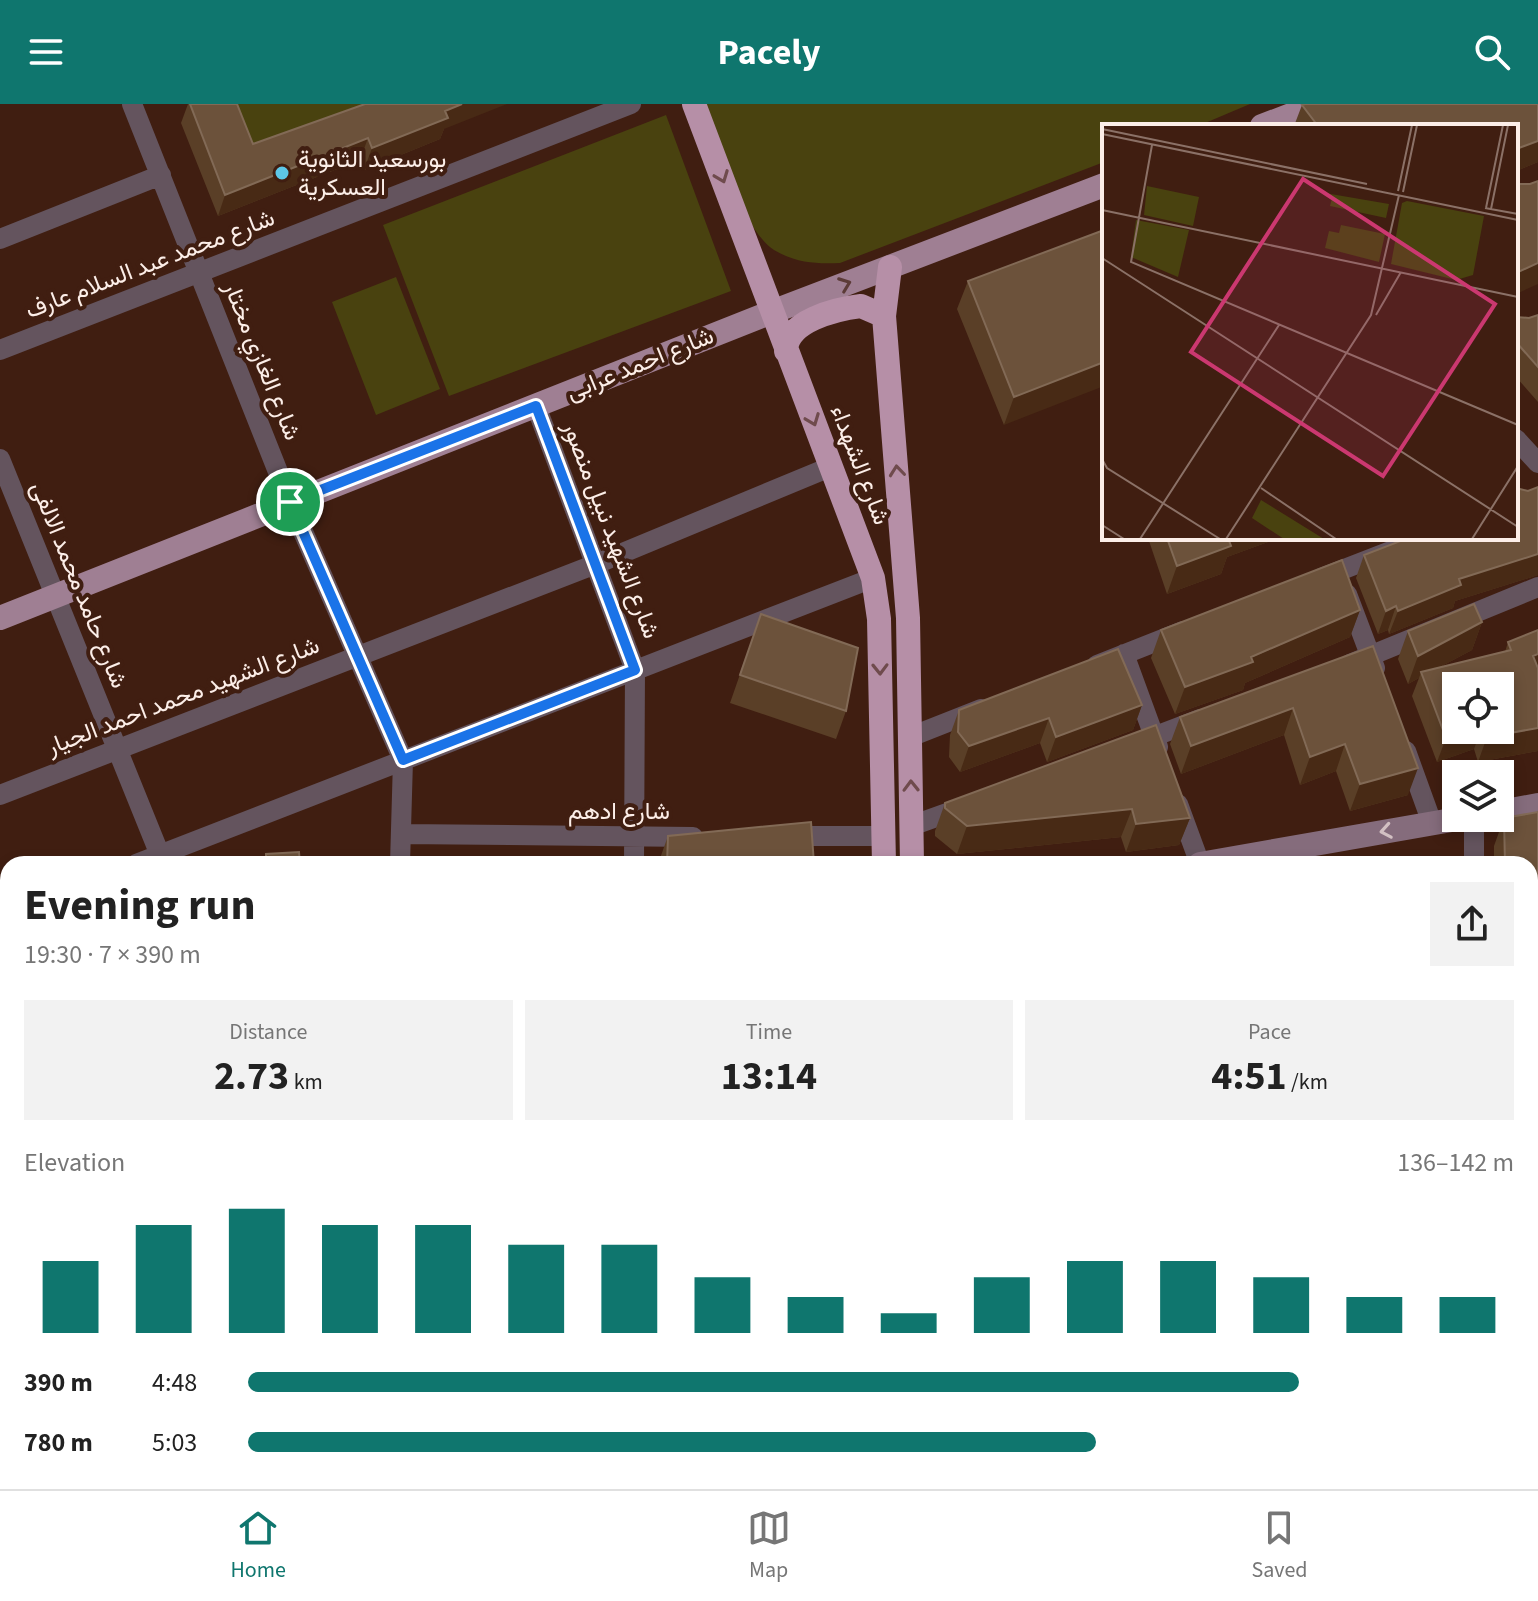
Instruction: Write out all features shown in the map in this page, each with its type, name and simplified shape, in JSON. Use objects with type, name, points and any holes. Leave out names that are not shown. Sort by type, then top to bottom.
[{"type":"highway","name":"شارع الشهداء","points":[[694,104],[873,578],[879,619],[884,856]]},
{"type":"highway","name":"شارع الشهداء","points":[[890,267],[884,316],[908,618],[912,856]]},
{"type":"highway","points":[[786,351],[793,330],[812,321],[861,306],[884,316]]},
{"type":"main road","points":[[1267,124],[1320,104]]},
{"type":"main road","name":"شارع احمد عرابى","points":[[0,618],[772,312],[1102,186]]},
{"type":"street","name":"شارع الغازي مختار","points":[[132,104],[290,502],[403,760],[400,856]]},
{"type":"street","name":"شارع محمد عبد السلام عارف","points":[[0,350],[631,104]]},
{"type":"street","points":[[0,239],[161,175]]},
{"type":"street","name":"شارع الشهيد نبيل منصور","points":[[536,406],[635,670],[634,856]]},
{"type":"street","points":[[1518,441],[1538,463]]},
{"type":"street","name":"شارع حامد محمد الالفى","points":[[0,459],[159,856]]},
{"type":"street","name":"شارع الشهيد محمد احمد الجيار","points":[[0,795],[596,564],[830,467]]},
{"type":"street","points":[[1296,588],[1419,540]]},
{"type":"street","points":[[1339,571],[1381,684]]},
{"type":"street","points":[[167,856],[403,760],[873,578]]},
{"type":"street","points":[[1327,672],[1538,587]]},
{"type":"street","points":[[1081,671],[1199,625]]},
{"type":"street","points":[[1124,654],[1197,856]]},
{"type":"street","points":[[910,737],[996,704]]},
{"type":"street","points":[[1111,752],[1226,710]]},
{"type":"street","points":[[1396,726],[1432,823]]},
{"type":"street","points":[[911,826],[983,800]]},
{"type":"street","points":[[1514,809],[1538,805]]},
{"type":"street","points":[[1245,856],[1442,821]]},
{"type":"street","points":[[1474,832],[1474,856]]},
{"type":"street","name":"شارع ادهم","points":[[401,834],[712,837]]},
{"type":"street","points":[[759,837],[883,836]]},
{"type":"shaded area","points":[[233,104],[392,104],[253,158]]},
{"type":"shaded area","points":[[705,104],[1250,104],[1203,124],[1102,124],[1102,163],[840,263],[806,262],[774,250],[751,224],[724,161]]},
{"type":"shaded area","points":[[666,115],[731,291],[449,396],[383,225]]},
{"type":"shaded area","points":[[396,277],[440,389],[376,415],[332,302]]},
{"type":"building","points":[[190,104],[237,104],[253,144],[365,104],[462,104],[445,111],[448,118],[372,148],[368,138],[225,195]]},
{"type":"building","points":[[1538,104],[1538,141],[1518,148],[1518,124],[1316,124],[1302,105]]},
{"type":"building","points":[[1538,181],[1538,263],[1518,272],[1518,185]]},
{"type":"building","points":[[1102,231],[1102,363],[1014,397],[968,281]]},
{"type":"building","points":[[1538,315],[1538,367],[1518,344],[1518,317]]},
{"type":"building","points":[[1538,487],[1538,554],[1459,579],[1461,585],[1398,611],[1396,606],[1386,611],[1364,555],[1403,540],[1518,540],[1518,488],[1528,491]]},
{"type":"building","points":[[1168,540],[1229,540],[1231,546],[1177,566]]},
{"type":"building","points":[[1342,560],[1360,610],[1251,657],[1253,662],[1185,687],[1161,630]]},
{"type":"building","points":[[1474,604],[1482,622],[1418,656],[1408,631]]},
{"type":"building","points":[[761,614],[858,648],[846,711],[740,675]]},
{"type":"building","points":[[1538,630],[1538,654],[1533,656],[1538,668],[1538,728],[1514,732],[1514,672],[1442,672],[1442,727],[1421,672],[1511,650],[1508,642]]},
{"type":"building","points":[[1373,646],[1418,768],[1360,784],[1345,744],[1310,757],[1293,708],[1191,746],[1180,717]]},
{"type":"building","points":[[1118,649],[1142,705],[1056,737],[1049,718],[969,746],[958,732],[959,710]]},
{"type":"building","points":[[1156,725],[1190,818],[1136,824],[1132,809],[967,826],[945,808],[945,803]]},
{"type":"building","points":[[1538,812],[1538,856],[1505,856],[1504,832],[1514,832],[1514,816]]},
{"type":"building","points":[[811,822],[813,856],[667,856],[668,836]]},
{"type":"building","points":[[299,852],[299,856],[266,856]]},
{"type":"place","name":"بورسعيد الثانوية العسكرية","points":[[282,173]]},
{"type":"route","points":[[536,406],[635,670],[403,760],[290,502],[536,406]]}]
